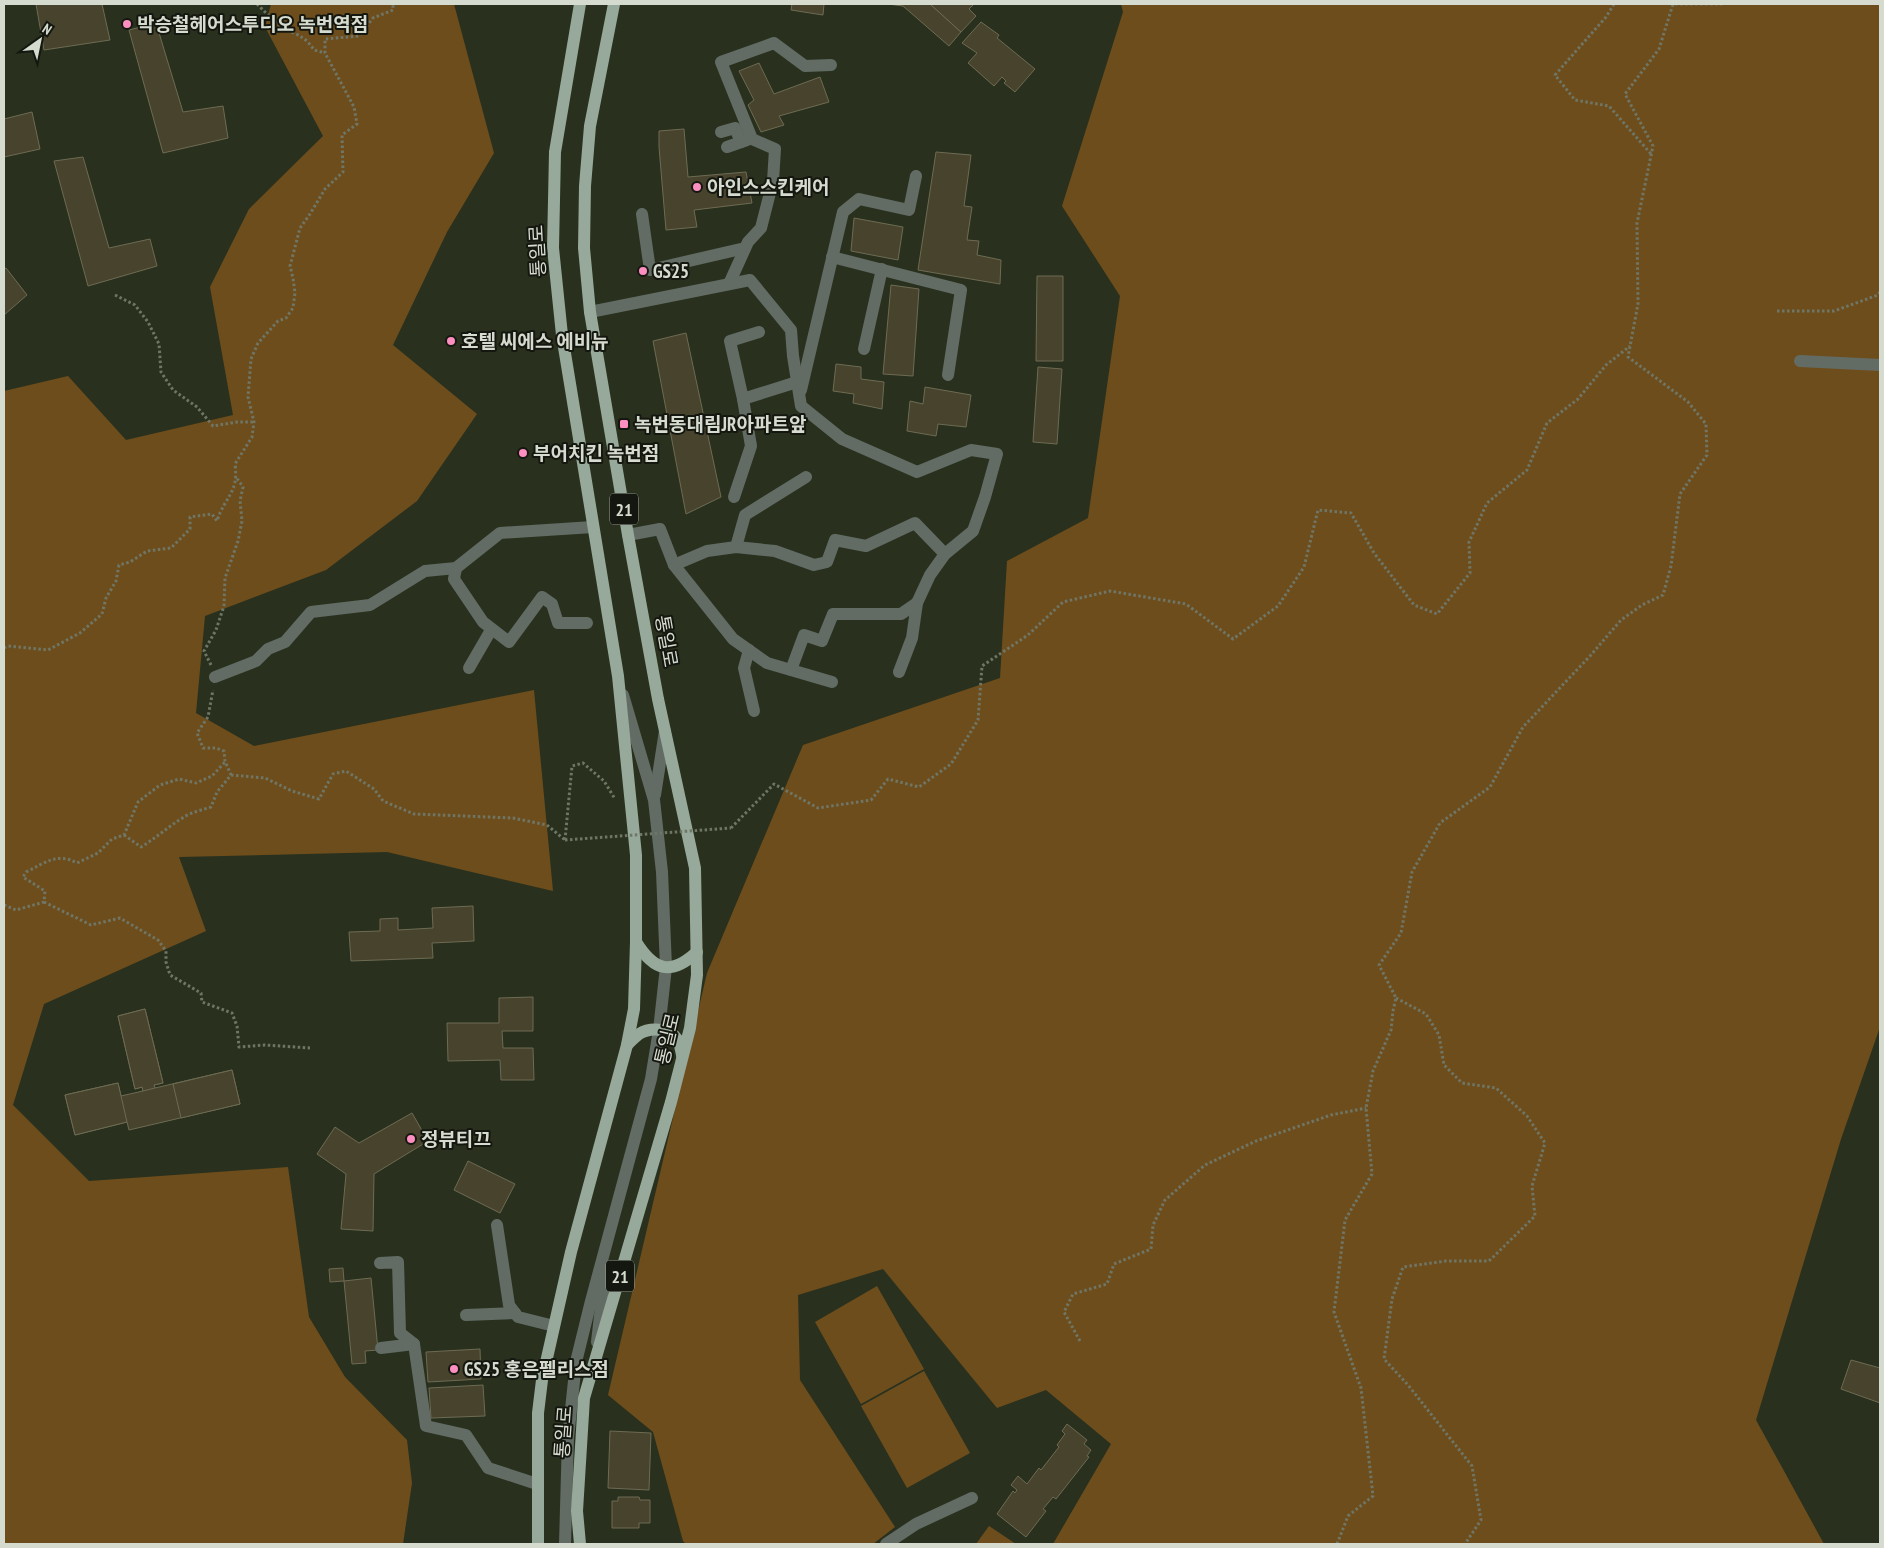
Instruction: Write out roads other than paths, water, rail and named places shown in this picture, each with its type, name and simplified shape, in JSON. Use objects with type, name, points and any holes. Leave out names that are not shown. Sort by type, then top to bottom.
[{"type":"main road","name":"통일로","points":[[538,1544],[536,1484],[538,1414],[542,1380],[571,1252],[627,1045],[634,1009],[636,942],[636,855],[618,676],[562,335],[554,248],[554,152],[580,4]]},
{"type":"main road","name":"통일로","points":[[580,1544],[577,1511],[579,1449],[584,1398],[682,1057],[693,1013],[697,975],[695,868],[665,731],[628,535],[590,312],[584,248],[590,126],[614,4]]},
{"type":"main road","points":[[636,942],[646,958],[666,967],[678,966],[686,962],[697,952]]},
{"type":"main road","points":[[627,1045],[646,1030],[659,1030],[672,1034],[678,1040],[682,1057]]},
{"type":"street","points":[[746,141],[721,62],[774,43],[804,66],[831,65]]},
{"type":"street","points":[[721,132],[736,128],[746,141]]},
{"type":"street","points":[[727,147],[746,141],[775,148],[774,181],[761,228],[748,242],[730,284]]},
{"type":"street","points":[[800,397],[843,212],[859,199],[909,210],[916,176]]},
{"type":"street","points":[[642,214],[650,270],[745,248]]},
{"type":"street","points":[[832,257],[961,290],[948,375]]},
{"type":"street","points":[[864,348],[882,269]]},
{"type":"street","points":[[590,312],[750,280],[791,330],[801,406],[842,439],[916,472],[971,450],[997,454],[986,497],[973,532],[945,554],[930,575],[917,603],[912,638],[899,672]]},
{"type":"street","points":[[734,497],[751,446],[743,398],[730,341],[759,332]]},
{"type":"street","points":[[1800,361],[1880,365]]},
{"type":"street","points":[[743,398],[797,382]]},
{"type":"street","points":[[736,547],[745,515],[806,477]]},
{"type":"street","points":[[674,565],[707,551],[736,547],[774,551],[814,565],[826,562],[836,540],[866,546],[915,523],[945,554]]},
{"type":"street","points":[[215,677],[256,661],[268,649],[285,642],[311,612],[370,605],[425,571],[456,568],[500,533],[593,527]]},
{"type":"street","points":[[628,535],[660,529],[674,565],[733,638],[767,663],[832,682]]},
{"type":"street","points":[[456,568],[454,579],[483,622],[509,642],[542,597],[552,604],[558,623],[587,623]]},
{"type":"street","points":[[791,670],[804,635],[822,641],[833,614],[901,614],[917,603]]},
{"type":"street","points":[[469,668],[491,630]]},
{"type":"street","points":[[749,650],[744,668],[754,711]]},
{"type":"street","points":[[565,1544],[568,1438],[576,1362],[651,1079],[666,967],[662,872],[654,800],[618,676]]},
{"type":"street","points":[[654,800],[665,731]]},
{"type":"street","points":[[497,1225],[509,1305],[518,1317],[554,1326]]},
{"type":"street","points":[[594,1365],[611,1230]]},
{"type":"street","points":[[380,1263],[398,1262],[400,1333],[414,1344],[426,1426],[466,1435],[488,1468],[536,1484]]},
{"type":"street","points":[[466,1316],[515,1313]]},
{"type":"street","points":[[380,1348],[414,1344]]},
{"type":"street","points":[[886,1544],[916,1524],[972,1498]]},
{"type":"place","name":"박승철헤어스투디오 녹번역점","points":[[127,24]]},
{"type":"place","name":"아인스스킨케어","points":[[697,187]]},
{"type":"place","name":"GS25","points":[[643,271]]},
{"type":"place","name":"호텔 씨에스 에비뉴","points":[[451,341]]},
{"type":"place","name":"녹번동대림JR아파트앞","points":[[624,424]]},
{"type":"place","name":"부어치킨 녹번점","points":[[523,453]]},
{"type":"place","name":"정뷰티끄","points":[[411,1139]]},
{"type":"place","name":"GS25 홍은펠리스점","points":[[454,1369]]}]
